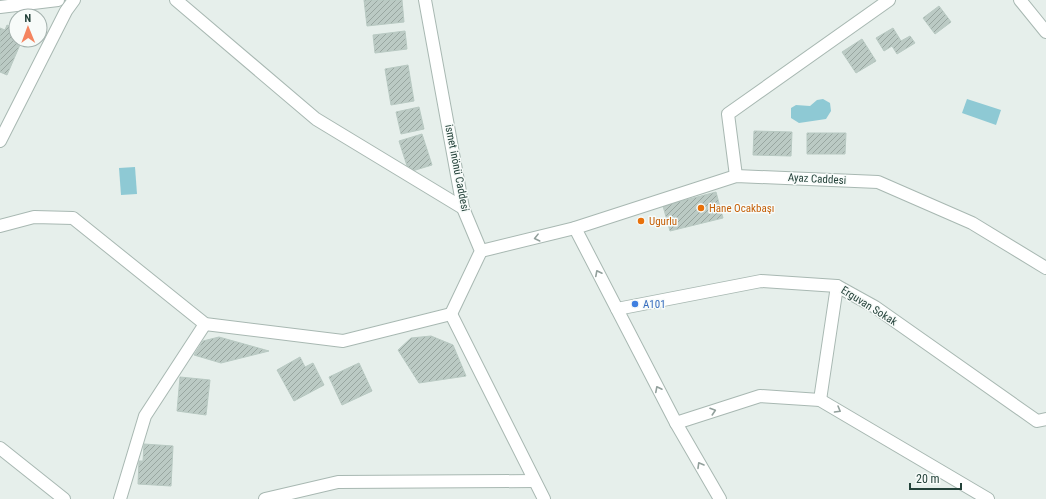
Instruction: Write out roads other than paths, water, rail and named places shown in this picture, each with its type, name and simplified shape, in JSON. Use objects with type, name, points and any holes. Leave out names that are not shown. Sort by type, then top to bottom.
[{"type":"street","points":[[0,7],[58,0]]},
{"type":"street","points":[[0,141],[66,10],[74,0]]},
{"type":"street","points":[[176,0],[316,119],[463,208]]},
{"type":"street","name":"ismet inönü Caddesi","points":[[425,0],[463,208],[481,251]]},
{"type":"street","points":[[736,176],[728,114],[890,0]]},
{"type":"street","points":[[1020,0],[1046,32]]},
{"type":"street","name":"Ayaz Caddesi","points":[[481,251],[575,228],[736,176],[878,182],[972,223],[1046,268]]},
{"type":"street","points":[[0,226],[34,217],[72,218],[205,324],[343,341],[451,314]]},
{"type":"street","points":[[575,228],[676,423],[720,499]]},
{"type":"street","points":[[451,314],[481,251]]},
{"type":"street","name":"Erguvan Sokak","points":[[617,309],[761,281],[837,286],[875,307],[1037,421],[1046,419]]},
{"type":"street","points":[[820,400],[837,286]]},
{"type":"street","points":[[451,314],[544,499]]},
{"type":"street","points":[[120,499],[145,416],[205,324]]},
{"type":"street","points":[[676,423],[760,396],[820,400],[988,499]]},
{"type":"street","points":[[0,448],[64,499]]},
{"type":"street","points":[[265,499],[338,482],[534,481]]},
{"type":"water","points":[[823,99],[830,103],[831,111],[826,119],[799,123],[791,118],[791,108],[796,105],[810,106],[817,100]]},
{"type":"water","points":[[967,99],[1001,110],[996,125],[962,113]]},
{"type":"water","points":[[135,167],[137,194],[121,195],[119,168]]},
{"type":"place","name":"Hane Ocakbaşı","points":[[701,208]]},
{"type":"place","name":"Ugurlu","points":[[641,221]]},
{"type":"place","name":"A101","points":[[635,304]]}]
